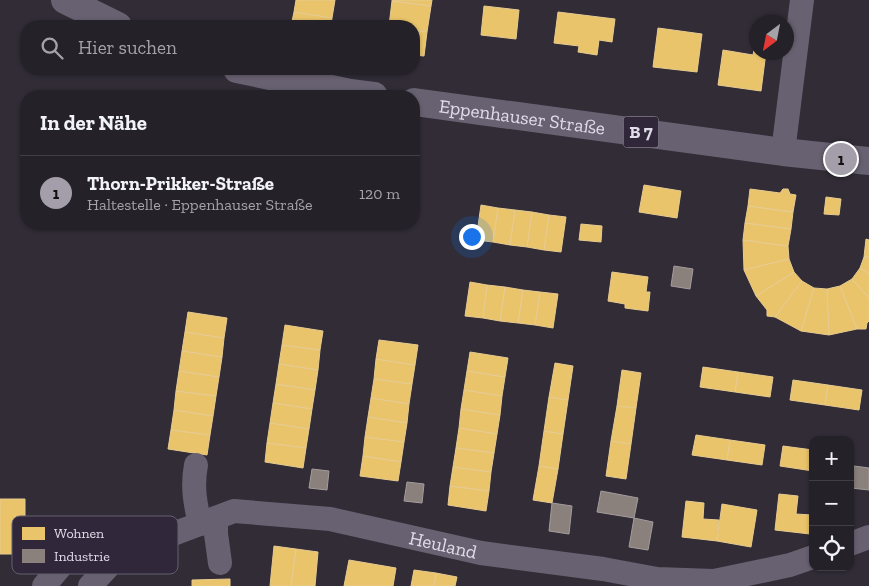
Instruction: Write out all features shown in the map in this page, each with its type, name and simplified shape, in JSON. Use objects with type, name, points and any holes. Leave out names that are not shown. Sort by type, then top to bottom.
[{"type":"main road","points":[[65,0],[106,20]]},
{"type":"main road","points":[[265,75],[336,90]]},
{"type":"main road","name":"Eppenhauser Straße","points":[[420,103],[783,152],[869,161]]},
{"type":"street","points":[[783,152],[802,0]]},
{"type":"street","points":[[196,464],[193,479],[194,498],[216,534],[220,564]]},
{"type":"street","name":"Heuland","points":[[178,532],[234,511],[330,519],[480,554],[604,569],[657,580],[714,581],[790,565],[809,558]]},
{"type":"street","points":[[854,543],[869,537]]},
{"type":"street","points":[[44,586],[54,574]]},
{"type":"street","name":"Heuland","points":[[90,586],[101,574]]},
{"type":"building: Wohnen","points":[[296,0],[335,0],[332,18],[294,12]]},
{"type":"building: Wohnen","points":[[392,0],[432,0],[431,6]]},
{"type":"building: Wohnen","points":[[392,1],[431,6],[427,32],[420,31],[420,20],[390,20]]},
{"type":"building: Wohnen","points":[[484,6],[519,10],[516,39],[481,35]]},
{"type":"building: Wohnen","points":[[294,12],[332,18],[332,20],[292,20]]},
{"type":"building: Wohnen","points":[[558,12],[615,19],[612,42],[599,40],[597,55],[578,52],[579,46],[554,43]]},
{"type":"building: Wohnen","points":[[658,28],[702,34],[697,72],[653,67]]},
{"type":"building: Wohnen","points":[[420,31],[427,32],[424,56],[420,56]]},
{"type":"building: Wohnen","points":[[723,50],[749,54],[749,60],[765,60],[761,91],[718,85]]},
{"type":"building: Wohnen","points":[[644,185],[681,191],[677,218],[639,212]]},
{"type":"building: Wohnen","points":[[750,189],[780,193],[783,189],[788,189],[790,194],[796,195],[793,212],[748,206]]},
{"type":"building: Wohnen","points":[[826,197],[841,199],[839,215],[824,214]]},
{"type":"building: Wohnen","points":[[481,205],[498,208],[493,242],[476,240]]},
{"type":"building: Wohnen","points":[[748,206],[793,212],[791,229],[745,223]]},
{"type":"building: Wohnen","points":[[498,208],[515,210],[510,245],[493,242]]},
{"type":"building: Wohnen","points":[[515,210],[532,212],[527,247],[510,245]]},
{"type":"building: Wohnen","points":[[532,212],[549,215],[544,250],[527,247]]},
{"type":"building: Wohnen","points":[[549,215],[566,217],[561,252],[544,250]]},
{"type":"building: Wohnen","points":[[745,223],[791,229],[788,246],[743,240]]},
{"type":"building: Wohnen","points":[[581,224],[602,226],[601,242],[579,240]]},
{"type":"building: Wohnen","points":[[866,239],[869,240],[869,257],[864,257]]},
{"type":"building: Wohnen","points":[[743,240],[788,246],[789,259],[744,270]]},
{"type":"building: Wohnen","points":[[864,257],[869,257],[869,274],[860,268]]},
{"type":"building: Wohnen","points":[[789,259],[794,272],[756,296],[744,270]]},
{"type":"building: Wohnen","points":[[860,268],[869,274],[869,298],[852,279]]},
{"type":"building: Wohnen","points":[[612,272],[648,277],[646,292],[650,292],[648,311],[625,308],[625,304],[608,301]]},
{"type":"building: Wohnen","points":[[794,272],[802,281],[775,317],[767,316],[767,310],[756,296]]},
{"type":"building: Wohnen","points":[[852,279],[869,298],[869,321],[866,329],[857,329],[840,286]]},
{"type":"building: Wohnen","points":[[802,281],[814,288],[801,331],[775,317]]},
{"type":"building: Wohnen","points":[[470,282],[487,285],[483,318],[465,316]]},
{"type":"building: Wohnen","points":[[487,285],[505,287],[500,321],[483,318]]},
{"type":"building: Wohnen","points":[[840,286],[857,329],[829,335],[827,289]]},
{"type":"building: Wohnen","points":[[505,287],[523,290],[518,323],[500,321]]},
{"type":"building: Wohnen","points":[[814,288],[827,289],[829,335],[801,331]]},
{"type":"building: Wohnen","points":[[523,290],[540,292],[535,325],[518,323]]},
{"type":"building: Wohnen","points":[[540,292],[558,294],[553,328],[535,325]]},
{"type":"building: Wohnen","points":[[188,312],[227,318],[224,338],[185,332]]},
{"type":"building: Wohnen","points":[[285,325],[323,331],[320,350],[282,345]]},
{"type":"building: Wohnen","points":[[185,332],[224,338],[222,357],[182,351]]},
{"type":"building: Wohnen","points":[[379,340],[418,345],[415,365],[376,359]]},
{"type":"building: Wohnen","points":[[282,345],[320,350],[318,370],[279,364]]},
{"type":"building: Wohnen","points":[[182,351],[222,357],[219,377],[179,371]]},
{"type":"building: Wohnen","points":[[470,352],[508,358],[505,377],[467,371]]},
{"type":"building: Wohnen","points":[[376,359],[415,365],[412,384],[374,379]]},
{"type":"building: Wohnen","points":[[555,363],[573,366],[568,400],[549,397]]},
{"type":"building: Wohnen","points":[[279,364],[318,370],[315,390],[276,384]]},
{"type":"building: Wohnen","points":[[703,367],[738,372],[735,392],[700,387]]},
{"type":"building: Wohnen","points":[[622,370],[641,373],[636,408],[617,406]]},
{"type":"building: Wohnen","points":[[179,371],[219,377],[216,396],[176,391]]},
{"type":"building: Wohnen","points":[[467,371],[505,377],[502,396],[464,390]]},
{"type":"building: Wohnen","points":[[738,372],[773,377],[770,397],[735,392]]},
{"type":"building: Wohnen","points":[[374,379],[412,384],[409,404],[371,398]]},
{"type":"building: Wohnen","points":[[793,380],[828,385],[825,405],[790,400]]},
{"type":"building: Wohnen","points":[[276,384],[315,390],[312,409],[273,403]]},
{"type":"building: Wohnen","points":[[828,385],[862,390],[859,410],[825,405]]},
{"type":"building: Wohnen","points":[[464,390],[502,396],[500,415],[461,409]]},
{"type":"building: Wohnen","points":[[176,391],[216,396],[213,416],[174,410]]},
{"type":"building: Wohnen","points":[[549,397],[568,400],[563,434],[544,431]]},
{"type":"building: Wohnen","points":[[371,398],[409,404],[407,423],[368,417]]},
{"type":"building: Wohnen","points":[[273,403],[312,409],[309,429],[270,423]]},
{"type":"building: Wohnen","points":[[617,406],[636,408],[631,444],[611,441]]},
{"type":"building: Wohnen","points":[[461,409],[500,415],[497,434],[459,428]]},
{"type":"building: Wohnen","points":[[174,410],[213,416],[210,435],[171,430]]},
{"type":"building: Wohnen","points":[[368,417],[407,423],[404,442],[365,437]]},
{"type":"building: Wohnen","points":[[270,423],[309,429],[306,448],[267,443]]},
{"type":"building: Wohnen","points":[[459,428],[497,434],[494,453],[456,448]]},
{"type":"building: Wohnen","points":[[171,430],[210,435],[207,455],[168,449]]},
{"type":"building: Wohnen","points":[[544,431],[563,434],[558,469],[539,466]]},
{"type":"building: Wohnen","points":[[696,435],[730,440],[727,460],[692,455]]},
{"type":"building: Wohnen","points":[[365,437],[404,442],[401,462],[363,456]]},
{"type":"building: Wohnen","points":[[730,440],[765,445],[762,465],[727,460]]},
{"type":"building: Wohnen","points":[[611,441],[631,444],[626,479],[606,476]]},
{"type":"building: Wohnen","points":[[267,443],[306,448],[303,468],[265,462]]},
{"type":"building: Wohnen","points":[[783,446],[809,449],[809,470],[780,466]]},
{"type":"building: Wohnen","points":[[456,448],[494,453],[491,472],[453,467]]},
{"type":"building: Wohnen","points":[[363,456],[401,462],[398,481],[360,476]]},
{"type":"building: Wohnen","points":[[539,466],[558,469],[552,503],[533,500]]},
{"type":"building: Wohnen","points":[[453,467],[491,472],[489,491],[450,486]]},
{"type":"building: Wohnen","points":[[450,486],[489,491],[486,511],[448,505]]},
{"type":"building: Wohnen","points":[[779,494],[798,496],[796,514],[809,515],[809,534],[775,530]]},
{"type":"building: Wohnen","points":[[0,499],[25,499],[25,516],[12,516],[12,554],[0,554]]},
{"type":"building: Wohnen","points":[[686,501],[704,503],[703,519],[719,520],[717,541],[682,537]]},
{"type":"building: Wohnen","points":[[722,504],[757,510],[751,547],[717,541]]},
{"type":"building: Wohnen","points":[[274,546],[296,549],[291,586],[270,586]]},
{"type":"building: Wohnen","points":[[296,549],[318,552],[315,586],[291,586]]},
{"type":"building: Wohnen","points":[[349,560],[396,568],[393,586],[344,586]]},
{"type":"building: Wohnen","points":[[414,570],[436,573],[434,586],[411,586]]},
{"type":"building: Wohnen","points":[[436,573],[457,577],[455,586],[434,586]]},
{"type":"building: Wohnen","points":[[230,579],[230,586],[192,586],[192,580]]},
{"type":"building: Industrie","points":[[674,266],[693,269],[690,289],[671,286]]},
{"type":"building: Industrie","points":[[854,466],[869,468],[869,490],[854,488]]},
{"type":"building: Industrie","points":[[312,469],[329,471],[327,490],[309,488]]},
{"type":"building: Industrie","points":[[407,482],[424,484],[422,503],[404,501]]},
{"type":"building: Industrie","points":[[601,491],[638,498],[634,518],[597,512]]},
{"type":"building: Industrie","points":[[552,503],[572,506],[569,534],[549,531]]},
{"type":"building: Industrie","points":[[634,518],[653,522],[648,550],[629,547]]},
{"type":"place","name":"Thorn-Prikker-Straße","points":[[841,159]]}]
